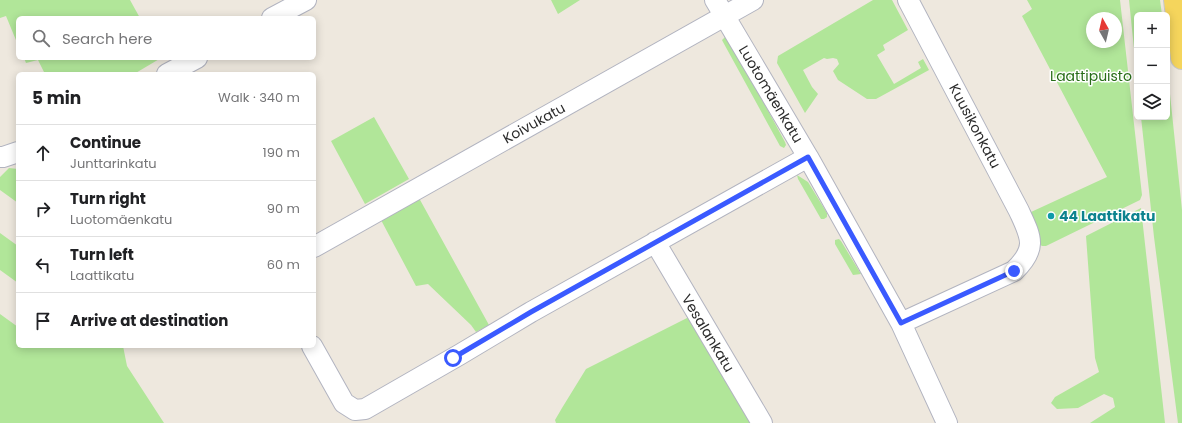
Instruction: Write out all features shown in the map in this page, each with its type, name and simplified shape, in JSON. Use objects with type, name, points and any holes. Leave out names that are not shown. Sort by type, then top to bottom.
[{"type":"main road","points":[[1175,0],[1182,58]]},
{"type":"street","points":[[276,16],[306,0]]},
{"type":"street","name":"Koivukatu","points":[[316,246],[720,8],[753,0]]},
{"type":"street","name":"Kuusikonkatu","points":[[901,323],[1014,271],[1027,255],[1031,244],[1030,234],[1019,211],[908,0]]},
{"type":"street","name":"Luotomäenkatu","points":[[720,8],[808,157],[901,323],[947,423]]},
{"type":"street","points":[[171,72],[193,60]]},
{"type":"street","points":[[0,157],[16,153]]},
{"type":"street","points":[[313,348],[344,403],[355,410],[365,409],[537,308],[808,157]]},
{"type":"street","name":"Vesalankatu","points":[[654,242],[762,423]]},
{"type":"green space","points":[[0,0],[130,0],[139,16],[16,16],[16,40],[6,16],[0,18]]},
{"type":"green space","points":[[551,0],[580,0],[558,14]]},
{"type":"green space","points":[[873,0],[892,0],[908,30],[883,45],[885,50],[877,55],[894,84],[921,68],[918,62],[923,59],[929,70],[876,99],[867,99],[838,80],[833,71],[839,64],[837,59],[824,58],[803,70],[812,87],[818,94],[805,113],[777,63],[778,56]]},
{"type":"green space","name":"Laattipuisto","points":[[1027,0],[1120,0],[1121,12],[1086,12],[1086,48],[1122,48],[1122,18],[1142,195],[1140,200],[1046,246],[1039,244],[1028,211],[1030,210],[1031,212],[1107,177],[1022,16],[1032,9]]},
{"type":"green space","points":[[1129,0],[1160,0],[1162,12],[1134,12],[1134,49]]},
{"type":"green space","points":[[725,37],[752,81],[785,142],[786,145],[784,148],[780,146],[723,42],[722,40]]},
{"type":"green space","points":[[25,60],[38,60],[26,63]]},
{"type":"green space","points":[[38,60],[158,60],[137,72],[44,72]]},
{"type":"green space","points":[[1170,94],[1182,210],[1182,423],[1178,423],[1154,237],[1141,120],[1170,120]]},
{"type":"green space","points":[[374,117],[409,179],[365,204],[331,141]]},
{"type":"green space","points":[[9,168],[16,169],[16,202],[0,190],[0,177]]},
{"type":"green space","points":[[797,175],[808,182],[827,213],[827,217],[824,219],[821,219]]},
{"type":"green space","points":[[419,198],[489,325],[476,332],[471,325],[428,284],[416,286],[381,220]]},
{"type":"green space","points":[[1141,208],[1165,423],[1090,423],[1115,407],[1113,398],[1104,394],[1078,408],[1057,409],[1051,403],[1055,397],[1099,372],[1095,358],[1086,236]]},
{"type":"green space","points":[[0,233],[16,245],[16,282],[0,270]]},
{"type":"green space","points":[[839,239],[861,274],[853,275],[835,244],[835,240]]},
{"type":"green space","points":[[0,314],[16,326],[16,348],[123,348],[127,366],[164,423],[0,423]]},
{"type":"green space","points":[[689,317],[755,423],[556,423],[555,420],[586,369]]},
{"type":"place","name":"44 Laattikatu","points":[[1051,216]]},
{"type":"route","points":[[453,358],[656,241],[808,157],[901,323],[1014,271]]}]
